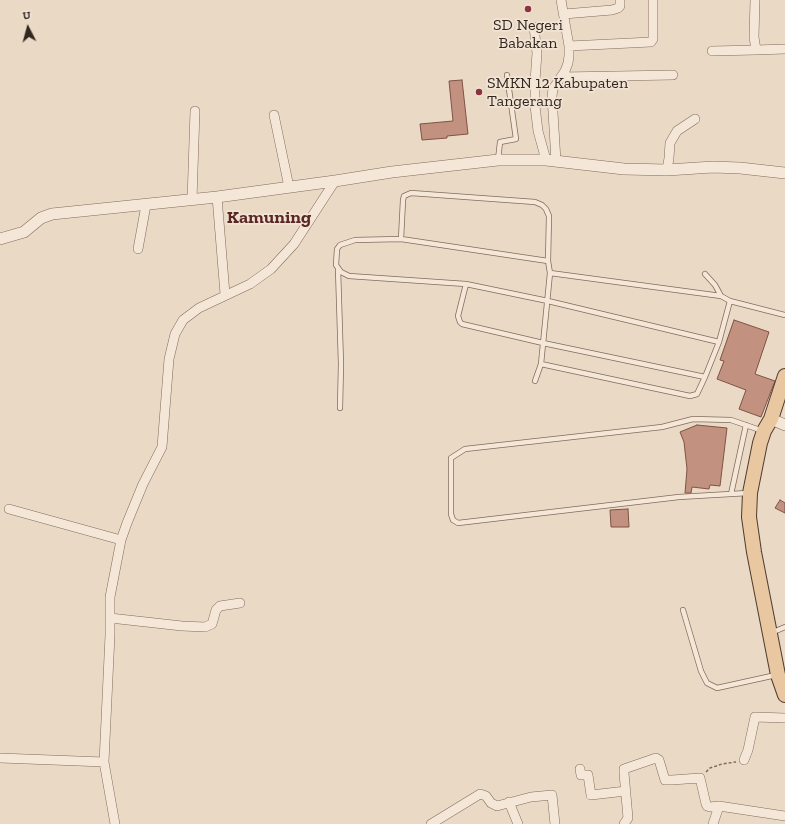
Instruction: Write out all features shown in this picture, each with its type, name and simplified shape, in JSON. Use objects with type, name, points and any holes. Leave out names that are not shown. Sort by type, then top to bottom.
[{"type":"main road","points":[[785,376],[771,418],[764,431],[750,493],[749,517],[754,552],[778,675],[785,695]]},
{"type":"street","points":[[551,161],[553,89],[562,77],[568,63],[569,46],[561,0]]},
{"type":"street","points":[[564,14],[616,9],[620,6],[620,0]]},
{"type":"street","points":[[569,46],[651,42],[653,39],[653,0]]},
{"type":"street","points":[[755,0],[754,37],[756,50]]},
{"type":"street","points":[[534,27],[537,53],[535,106],[538,132],[551,161]]},
{"type":"street","points":[[712,51],[785,49]]},
{"type":"street","points":[[562,77],[673,76]]},
{"type":"street","points":[[192,200],[195,111]]},
{"type":"street","points":[[274,115],[289,187]]},
{"type":"street","points":[[667,170],[670,143],[677,131],[695,119]]},
{"type":"street","points":[[0,239],[24,232],[41,218],[52,214],[217,197],[395,172],[498,160],[551,161],[579,165],[667,170],[713,167],[740,168],[785,173]]},
{"type":"street","points":[[115,824],[104,762],[110,597],[121,540],[143,484],[162,447],[169,359],[176,334],[183,320],[190,314],[225,294],[250,284],[271,269],[294,244],[335,181]]},
{"type":"street","points":[[217,197],[225,294]]},
{"type":"street","points":[[138,249],[146,205]]},
{"type":"street","points":[[771,418],[785,425]]},
{"type":"street","points":[[9,509],[121,540]]},
{"type":"street","points":[[110,618],[182,626],[205,626],[212,624],[216,610],[220,606],[240,604]]},
{"type":"street","points":[[744,760],[748,750],[755,717],[785,718]]},
{"type":"street","points":[[0,758],[104,762]]},
{"type":"street","points":[[624,824],[628,818],[624,769],[656,758],[659,760],[665,780],[697,777],[702,779],[706,804],[710,807],[719,806],[785,816]]},
{"type":"street","points":[[580,769],[581,775],[588,775],[591,795],[626,791]]},
{"type":"street","points":[[431,824],[478,795],[486,796],[494,805],[552,795],[555,824]]},
{"type":"street","points":[[509,802],[518,824]]},
{"type":"street","points":[[713,824],[719,806]]},
{"type":"lane","points":[[498,160],[500,142],[516,139],[507,75]]},
{"type":"lane","points":[[401,239],[403,200],[404,196],[411,193],[536,202],[546,209],[549,216],[548,262],[550,273],[541,364],[535,381]]},
{"type":"lane","points":[[340,408],[341,364],[338,269],[336,265],[340,245],[345,242],[355,240],[401,239],[548,262]]},
{"type":"lane","points":[[338,269],[349,276],[466,284],[548,301],[719,342]]},
{"type":"lane","points":[[550,273],[721,296],[730,301],[785,315]]},
{"type":"lane","points":[[705,274],[715,285],[721,296]]},
{"type":"lane","points":[[466,284],[458,316],[462,324],[543,344],[705,377]]},
{"type":"lane","points":[[541,364],[690,396],[697,394],[719,342],[730,301]]},
{"type":"lane","points":[[750,493],[679,497],[458,523],[453,520],[451,514],[451,458],[465,449],[662,427],[693,419],[731,420],[764,431]]},
{"type":"lane","points":[[731,494],[746,425]]},
{"type":"lane","points":[[683,610],[706,683],[717,688],[778,675]]},
{"type":"lane","points":[[770,634],[785,627]]},
{"type":"path","points":[[702,779],[710,768],[744,760]]},
{"type":"building","points":[[462,80],[468,134],[447,136],[447,138],[422,140],[420,124],[453,121],[449,81]]},
{"type":"building","points":[[734,320],[769,332],[755,374],[775,381],[761,417],[739,409],[746,390],[717,379],[724,361],[720,360]]},
{"type":"building","points":[[697,425],[727,428],[720,486],[710,485],[709,489],[692,487],[691,493],[685,493],[687,469],[684,442],[680,432]]},
{"type":"building","points":[[780,500],[785,503],[785,513],[775,508]]},
{"type":"building","points":[[628,509],[629,527],[611,527],[610,510]]},
{"type":"place","name":"SD Negeri Babakan","points":[[528,9]]},
{"type":"place","name":"SMKN 12 Kabupaten Tangerang","points":[[479,92]]},
{"type":"district","name":"Kamuning","points":[[269,218]]}]
